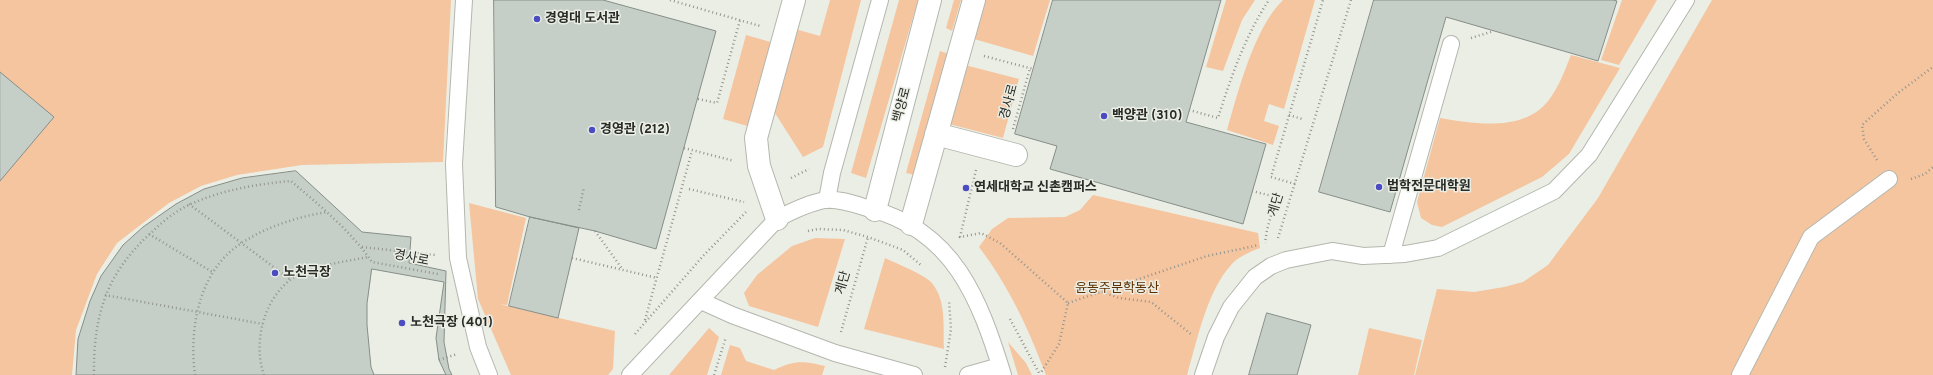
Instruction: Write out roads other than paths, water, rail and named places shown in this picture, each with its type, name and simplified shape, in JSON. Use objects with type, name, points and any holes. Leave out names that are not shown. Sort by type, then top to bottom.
[{"type":"street","points":[[777,219],[759,166],[756,138],[794,0]]},
{"type":"street","name":"백양로","points":[[875,210],[930,0]]},
{"type":"street","points":[[911,224],[974,0]]},
{"type":"street","points":[[936,134],[1016,155]]},
{"type":"lane","points":[[464,0],[454,164],[458,258],[478,347],[489,375]]},
{"type":"lane","points":[[826,200],[832,173],[880,0]]},
{"type":"lane","points":[[1203,375],[1216,337],[1231,307],[1255,277],[1271,266],[1286,260],[1332,251],[1363,256],[1391,255],[1438,248],[1554,191],[1588,155],[1686,0]]},
{"type":"lane","points":[[1391,255],[1451,44]]},
{"type":"lane","points":[[1740,375],[1811,237],[1889,179]]},
{"type":"lane","points":[[630,375],[777,219],[798,209],[826,200],[875,210],[911,224],[934,240],[956,266],[974,294],[985,319],[1001,370],[968,375]]},
{"type":"lane","points":[[701,301],[732,316],[835,353],[914,375]]},
{"type":"place","name":"경영대 도서관","points":[[537,19]]},
{"type":"place","name":"백양관 (310)","points":[[1104,116]]},
{"type":"place","name":"경영관 (212)","points":[[592,130]]},
{"type":"place","name":"법학전문대학원","points":[[1379,187]]},
{"type":"place","name":"연세대학교 신촌캠퍼스","points":[[966,188]]},
{"type":"place","name":"노천극장","points":[[275,273]]},
{"type":"place","name":"노천극장 (401)","points":[[402,323]]},
{"type":"park label","name":"윤동주문학동산","points":[[1117,289]]}]
